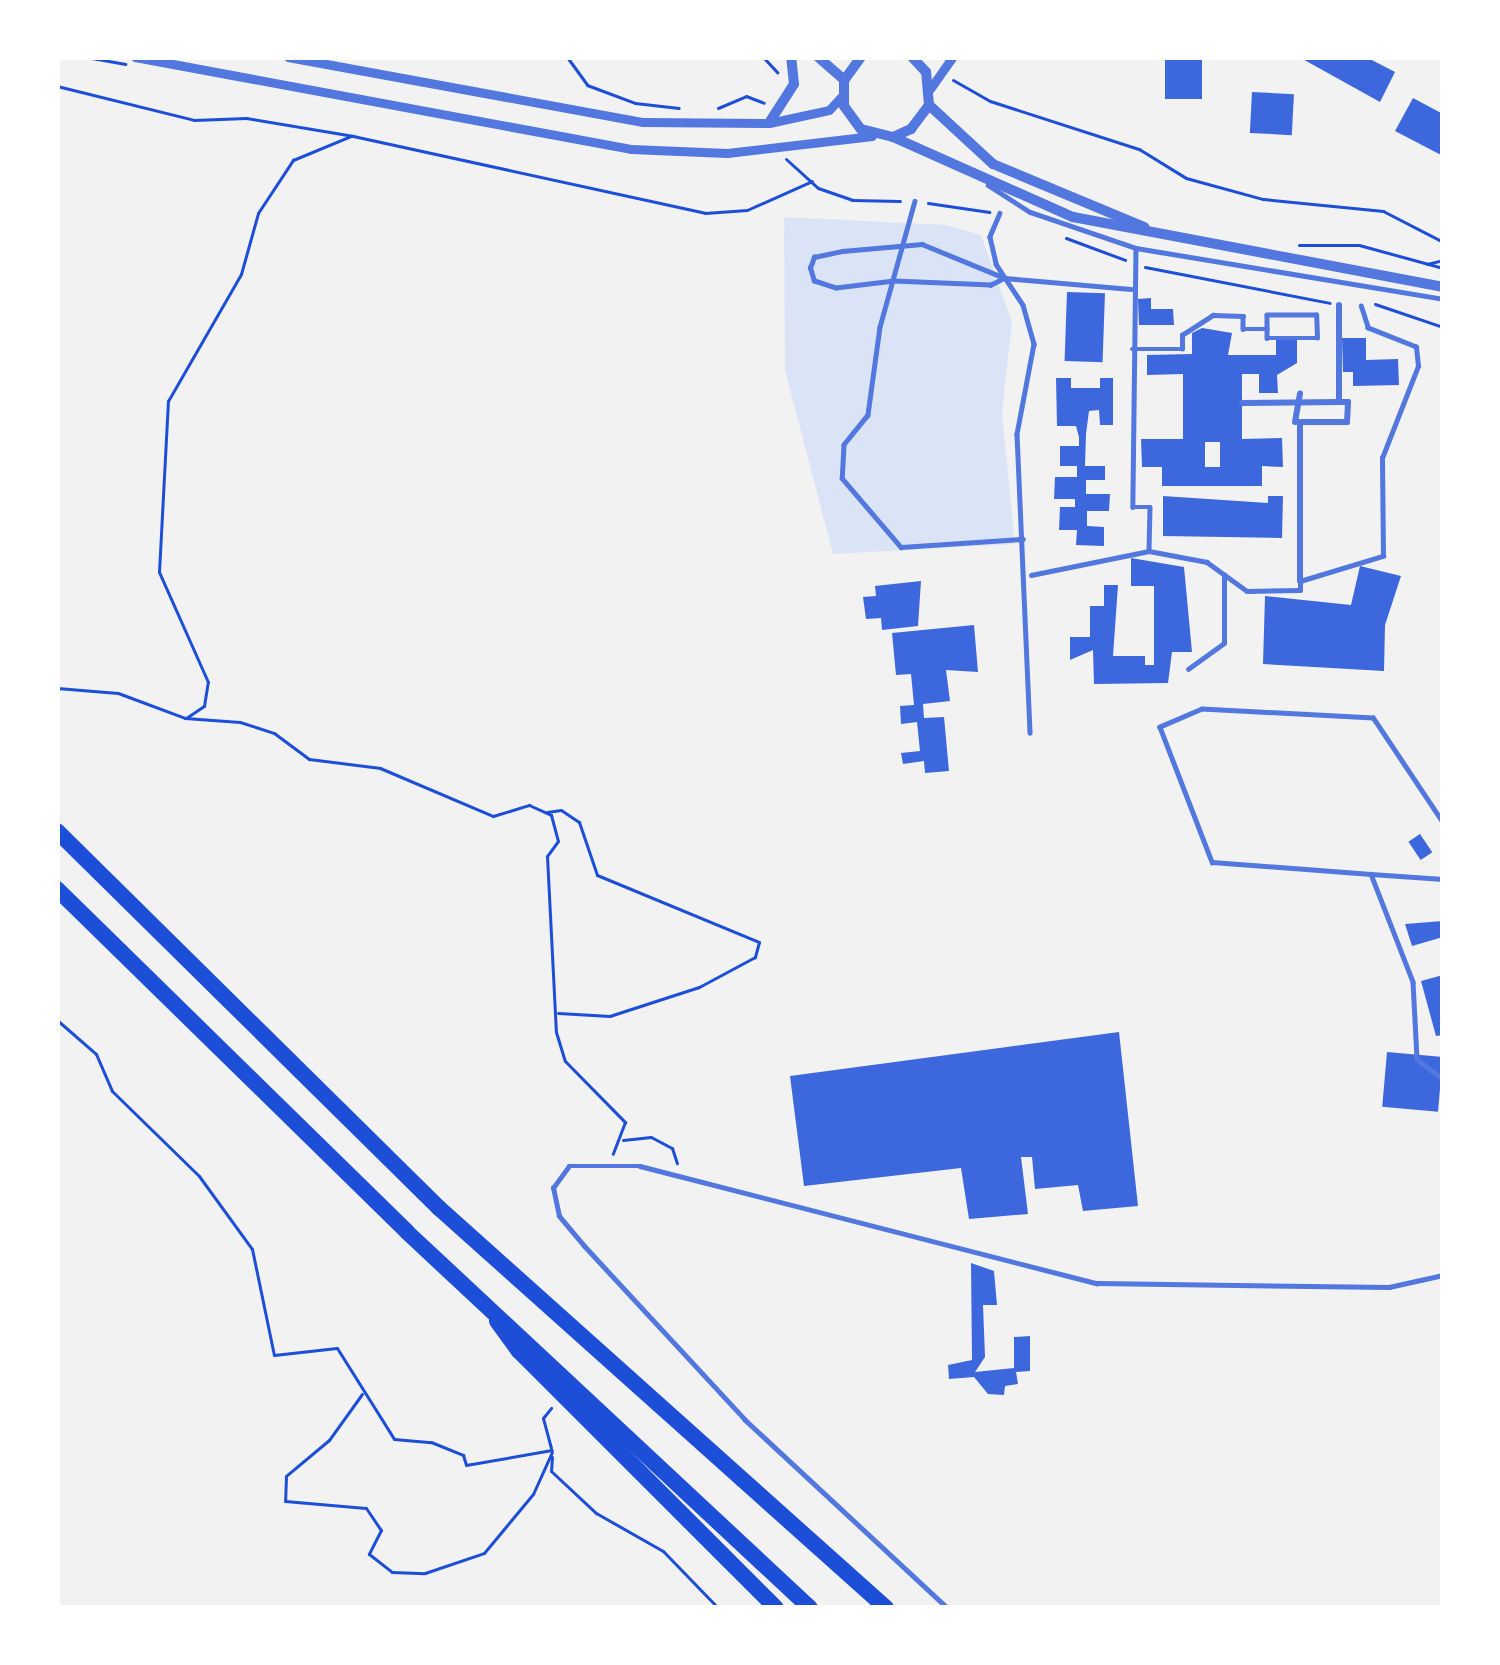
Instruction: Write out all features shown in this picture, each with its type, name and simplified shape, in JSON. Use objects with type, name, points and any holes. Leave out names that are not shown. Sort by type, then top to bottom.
[{"type":"highway","points":[[57,831],[439,1208],[886,1608]]},
{"type":"highway","points":[[57,889],[487,1305],[810,1608]]},
{"type":"highway","points":[[487,1305],[519,1351],[776,1608]]},
{"type":"street","points":[[135,57],[181,61],[631,149],[773,149],[892,137],[1073,217],[1443,287]]},
{"type":"street","points":[[288,57],[643,122],[769,123],[829,110],[842,97]]},
{"type":"street","points":[[769,123],[794,84],[790,57]]},
{"type":"street","points":[[818,57],[844,80]]},
{"type":"street","points":[[861,57],[844,80],[842,97],[848,115],[872,136]]},
{"type":"street","points":[[912,57],[930,89]]},
{"type":"street","points":[[892,137],[911,130],[952,57]]},
{"type":"street","points":[[929,105],[964,144],[1017,178],[1187,240]]},
{"type":"street","points":[[1339,402],[1340,305]]},
{"type":"street","points":[[1300,398],[1300,581]]},
{"type":"street","points":[[1242,403],[1300,398],[1348,402],[1348,422],[1297,422]]},
{"type":"lane","points":[[984,181],[1030,212],[1136,248],[1443,299]]},
{"type":"lane","points":[[915,201],[868,415],[844,445],[842,478],[902,548],[1024,539]]},
{"type":"lane","points":[[1000,213],[990,237],[1034,344],[1017,434],[1028,576],[1030,734]]},
{"type":"lane","points":[[1005,278],[991,286],[894,280],[822,286],[810,268],[814,257],[905,244],[1005,278],[1132,290]]},
{"type":"lane","points":[[1136,248],[1133,507],[1150,507],[1149,551]]},
{"type":"lane","points":[[1028,576],[1149,551],[1177,551],[1177,562],[1207,562],[1246,591],[1300,590],[1300,581],[1383,556],[1382,458],[1418,366],[1416,347],[1368,328],[1361,306]]},
{"type":"lane","points":[[1132,349],[1183,350],[1182,335],[1213,315],[1243,316],[1243,329],[1268,329]]},
{"type":"lane","points":[[1267,315],[1316,315],[1317,338],[1267,338],[1268,329],[1267,315]]},
{"type":"lane","points":[[1188,669],[1224,643],[1224,574]]},
{"type":"lane","points":[[1443,824],[1373,718],[1202,709],[1160,727],[1212,862],[1443,879]]},
{"type":"lane","points":[[1371,874],[1413,982],[1417,1059],[1443,1079]]},
{"type":"lane","points":[[947,1608],[745,1420],[559,1216],[553,1188],[569,1166],[607,1162],[682,1176],[1097,1283],[1390,1287],[1443,1275]]},
{"type":"path","points":[[567,57],[587,85],[635,104],[693,109]]},
{"type":"path","points":[[764,57],[780,90],[767,104],[769,123]]},
{"type":"path","points":[[940,73],[990,101],[1139,149],[1186,178],[1263,199],[1383,211],[1443,242]]},
{"type":"path","points":[[57,86],[194,121],[246,118],[353,136],[705,213],[747,210],[814,180]]},
{"type":"path","points":[[712,111],[746,96],[767,104]]},
{"type":"path","points":[[185,718],[203,706],[208,682],[159,572],[168,401],[241,274],[258,212],[293,160],[353,136]]},
{"type":"path","points":[[773,149],[814,180],[852,200],[915,201],[1000,213]]},
{"type":"path","points":[[1055,233],[1135,263],[1340,305]]},
{"type":"path","points":[[1285,245],[1359,245],[1443,268]]},
{"type":"path","points":[[1426,264],[1443,260]]},
{"type":"path","points":[[1279,292],[1280,283]]},
{"type":"path","points":[[1361,306],[1377,303],[1443,327]]},
{"type":"path","points":[[58,688],[118,693],[185,718],[274,733],[309,759],[380,769],[493,816],[530,805],[546,812],[561,810],[579,822],[597,875],[760,942],[755,957],[699,987],[610,1016],[556,1013]]},
{"type":"path","points":[[546,812],[558,841],[547,856],[556,1013],[565,1061],[615,1105],[626,1122],[623,1140],[607,1162]]},
{"type":"path","points":[[57,1020],[96,1054],[112,1091],[199,1176],[252,1249],[274,1354],[337,1348],[394,1439],[431,1442],[463,1455],[466,1465],[552,1450]]},
{"type":"path","points":[[623,1140],[651,1137],[672,1148],[682,1176]]},
{"type":"path","points":[[362,1393],[329,1440],[286,1476],[285,1501],[367,1508],[381,1530],[369,1554],[392,1573],[425,1573],[484,1553],[533,1494],[552,1450]]},
{"type":"path","points":[[553,1406],[542,1418],[552,1450],[551,1471],[596,1513],[663,1551],[718,1608]]},
{"type":"shaded area","points":[[784,217],[946,225],[981,235],[1012,322],[1002,413],[1015,544],[833,554],[785,370]]},
{"type":"building","points":[[1165,57],[1202,57],[1202,99],[1165,99]]},
{"type":"building","points":[[1299,57],[1366,57],[1395,72],[1380,102]]},
{"type":"building","points":[[1252,92],[1294,94],[1292,135],[1250,133]]},
{"type":"building","points":[[1413,98],[1443,114],[1443,156],[1395,131]]},
{"type":"building","points":[[1067,292],[1105,293],[1103,362],[1065,361]]},
{"type":"building","points":[[1151,298],[1151,309],[1173,309],[1174,325],[1139,325],[1138,299]]},
{"type":"building","points":[[1202,328],[1232,333],[1228,355],[1276,355],[1276,340],[1297,340],[1297,363],[1277,375],[1278,393],[1259,393],[1259,374],[1242,374],[1242,439],[1282,438],[1283,467],[1262,466],[1262,486],[1162,486],[1162,467],[1142,467],[1141,439],[1183,439],[1183,374],[1147,375],[1147,355],[1192,354],[1192,333]],"holes":[[[1205,442],[1220,442],[1220,467],[1205,467]]]},
{"type":"building","points":[[1342,338],[1366,338],[1366,360],[1398,359],[1399,385],[1353,386],[1353,372],[1343,372]]},
{"type":"building","points":[[1056,378],[1071,378],[1071,388],[1100,388],[1100,378],[1113,378],[1113,425],[1100,425],[1099,410],[1089,411],[1086,434],[1085,466],[1105,466],[1105,480],[1086,480],[1086,494],[1110,494],[1109,511],[1087,511],[1087,526],[1104,527],[1104,546],[1076,545],[1077,530],[1059,530],[1060,507],[1075,507],[1075,499],[1054,499],[1055,477],[1077,477],[1077,466],[1060,466],[1060,446],[1079,446],[1079,437],[1076,426],[1057,426]]},
{"type":"building","points":[[1163,496],[1268,503],[1268,496],[1283,496],[1282,538],[1163,536]]},
{"type":"building","points":[[1131,558],[1184,567],[1192,652],[1172,652],[1168,683],[1094,684],[1093,650],[1070,660],[1070,637],[1090,637],[1090,606],[1104,606],[1104,585],[1118,585],[1113,656],[1145,656],[1145,665],[1154,665],[1154,586],[1131,586]]},
{"type":"building","points":[[1360,566],[1401,576],[1385,625],[1384,671],[1263,664],[1265,596],[1351,605]]},
{"type":"building","points":[[921,581],[918,626],[882,630],[881,618],[866,619],[863,597],[876,596],[875,586]]},
{"type":"building","points":[[974,625],[978,672],[946,670],[950,701],[923,704],[924,718],[944,717],[949,771],[925,773],[924,761],[903,764],[901,753],[920,751],[917,722],[901,724],[900,706],[914,705],[911,674],[896,675],[892,633]]},
{"type":"building","points":[[1420,834],[1432,852],[1421,860],[1408,842]]},
{"type":"building","points":[[1443,921],[1443,937],[1412,946],[1405,924]]},
{"type":"building","points":[[1443,975],[1443,1035],[1436,1036],[1421,981]]},
{"type":"building","points":[[1119,1032],[1138,1206],[1083,1211],[1078,1185],[1035,1189],[1032,1157],[1021,1157],[1028,1214],[969,1219],[961,1168],[804,1186],[790,1076]]},
{"type":"building","points":[[1387,1052],[1443,1057],[1438,1112],[1382,1107]]},
{"type":"building","points":[[971,1263],[994,1271],[997,1305],[983,1305],[985,1357],[975,1372],[1014,1368],[1014,1337],[1030,1336],[1030,1371],[1016,1372],[1018,1384],[1005,1386],[1004,1395],[988,1394],[974,1377],[949,1379],[948,1365],[972,1360]]}]
